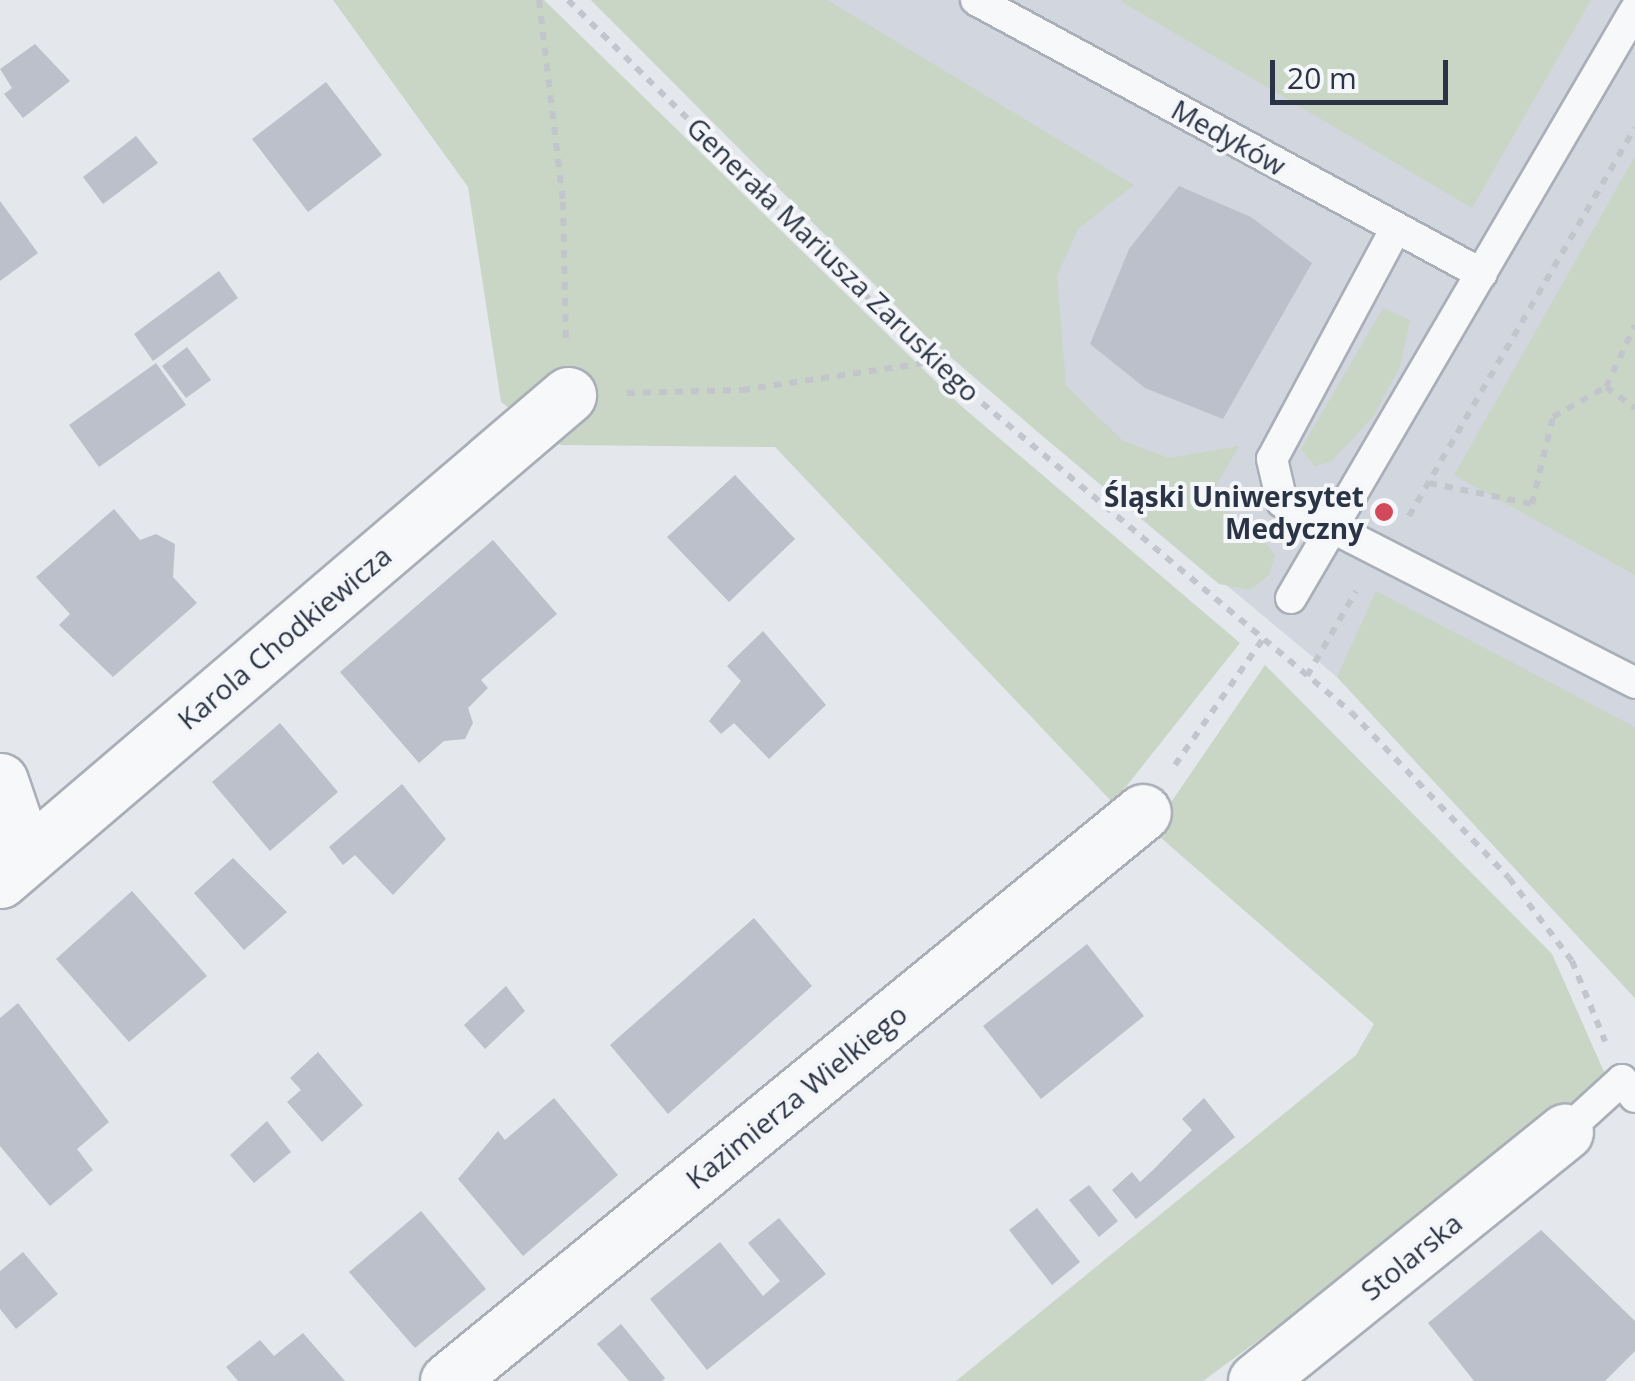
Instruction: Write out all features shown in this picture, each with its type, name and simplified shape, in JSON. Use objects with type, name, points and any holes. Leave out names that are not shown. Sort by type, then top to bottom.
[{"type":"street","name":"Karola Chodkiewicza","points":[[13,869],[568,395]]},
{"type":"street","points":[[0,781],[13,869]]},
{"type":"street","name":"Kazimierza Wielkiego","points":[[448,1381],[1143,812]]},
{"type":"street","name":"Stolarska","points":[[1256,1381],[1565,1132]]},
{"type":"lane","name":"Medyków","points":[[976,0],[1482,274]]},
{"type":"lane","points":[[1291,598],[1336,529],[1635,10]]},
{"type":"lane","points":[[1396,228],[1272,459],[1282,502],[1635,683]]},
{"type":"lane","points":[[1565,1132],[1629,1089]]},
{"type":"path","points":[[539,0],[562,202],[568,395],[742,390],[933,362]]},
{"type":"path","name":"Generała Mariusza Zaruskiego","points":[[568,0],[933,362],[1307,676],[1509,878],[1572,961],[1629,1089]]},
{"type":"path","points":[[1307,676],[1428,483],[1635,128]]},
{"type":"path","points":[[1428,483],[1532,504],[1554,416],[1606,386],[1635,325]]},
{"type":"path","points":[[1606,386],[1635,408]]},
{"type":"path","points":[[1143,812],[1291,598]]},
{"type":"shaded area","name":"Śląski Uniwersytet Medyczny","points":[[591,0],[1635,0],[1635,998],[1337,677],[926,336]]},
{"type":"green space","points":[[333,0],[544,0],[959,404],[1240,643],[1113,803],[775,447],[561,445],[501,402],[468,187]]},
{"type":"green space","points":[[591,0],[827,0],[1134,185],[1078,229],[1057,276],[1066,385],[1123,441],[1169,458],[1239,446],[1209,498],[1258,533],[1275,555],[1269,575],[1250,590],[1219,584],[1046,439],[926,336]]},
{"type":"green space","points":[[1123,0],[1591,0],[1472,208],[1122,2]]},
{"type":"green space","points":[[1635,156],[1635,575],[1454,475]]},
{"type":"green space","points":[[1383,308],[1410,320],[1400,367],[1373,417],[1331,462],[1315,466],[1301,449]]},
{"type":"green space","points":[[1376,591],[1635,727],[1635,998],[1337,677]]},
{"type":"green space","points":[[1265,665],[1552,954],[1605,1074],[1549,1126],[1203,1381],[956,1381],[1356,1055],[1374,1024],[1152,830]]},
{"type":"building","points":[[35,44],[70,81],[23,118],[4,94],[12,88],[0,69]]},
{"type":"building","points":[[326,82],[382,155],[308,212],[252,139]]},
{"type":"building","points":[[136,136],[158,163],[103,204],[83,177]]},
{"type":"building","points":[[1179,186],[1251,217],[1312,263],[1223,419],[1145,388],[1090,344],[1129,249]]},
{"type":"building","points":[[0,201],[38,253],[0,281]]},
{"type":"building","points":[[219,271],[238,298],[153,361],[134,334]]},
{"type":"building","points":[[187,347],[211,380],[186,398],[162,366]]},
{"type":"building","points":[[156,363],[186,405],[99,467],[69,425]]},
{"type":"building","points":[[735,475],[795,539],[729,602],[667,537]]},
{"type":"building","points":[[114,509],[140,540],[156,534],[175,544],[173,577],[197,603],[113,677],[59,625],[70,614],[36,577]]},
{"type":"building","points":[[493,540],[557,614],[481,680],[488,688],[468,708],[473,723],[465,739],[444,741],[419,763],[340,672]]},
{"type":"building","points":[[763,631],[826,705],[769,759],[734,723],[721,734],[709,721],[741,681],[727,666]]},
{"type":"building","points":[[280,723],[338,792],[270,851],[212,782]]},
{"type":"building","points":[[402,784],[446,839],[393,895],[355,855],[343,865],[329,847]]},
{"type":"building","points":[[233,858],[287,912],[244,950],[194,893]]},
{"type":"building","points":[[132,891],[207,976],[129,1042],[56,959]]},
{"type":"building","points":[[754,918],[812,986],[668,1114],[610,1045]]},
{"type":"building","points":[[1087,944],[1144,1016],[1041,1099],[983,1026]]},
{"type":"building","points":[[506,986],[525,1011],[485,1049],[464,1025]]},
{"type":"building","points":[[18,1003],[109,1122],[77,1149],[93,1170],[50,1206],[0,1146],[0,1018]]},
{"type":"building","points":[[318,1052],[363,1105],[322,1142],[287,1102],[301,1090],[290,1078]]},
{"type":"building","points":[[554,1098],[618,1175],[523,1256],[458,1179],[498,1131],[505,1140]]},
{"type":"building","points":[[1204,1098],[1235,1137],[1136,1219],[1112,1190],[1132,1172],[1140,1182],[1153,1170],[1192,1130],[1182,1119]]},
{"type":"building","points":[[267,1121],[291,1152],[254,1183],[230,1155]]},
{"type":"building","points":[[1089,1185],[1118,1221],[1099,1237],[1069,1200]]},
{"type":"building","points":[[1037,1208],[1080,1262],[1052,1285],[1009,1230]]},
{"type":"building","points":[[421,1211],[486,1289],[415,1348],[349,1272]]},
{"type":"building","points":[[779,1218],[826,1274],[707,1370],[650,1299],[720,1242],[763,1296],[780,1281],[748,1243]]},
{"type":"building","points":[[1541,1230],[1635,1321],[1635,1351],[1605,1381],[1474,1381],[1428,1323]]},
{"type":"building","points":[[23,1252],[58,1294],[16,1329],[0,1309],[0,1271]]},
{"type":"building","points":[[621,1324],[665,1378],[662,1381],[629,1381],[597,1344]]},
{"type":"building","points":[[303,1333],[345,1381],[238,1381],[226,1367],[260,1340],[274,1356]]},
{"type":"place","name":"Śląski Uniwersytet Medyczny","points":[[1384,512]]}]
